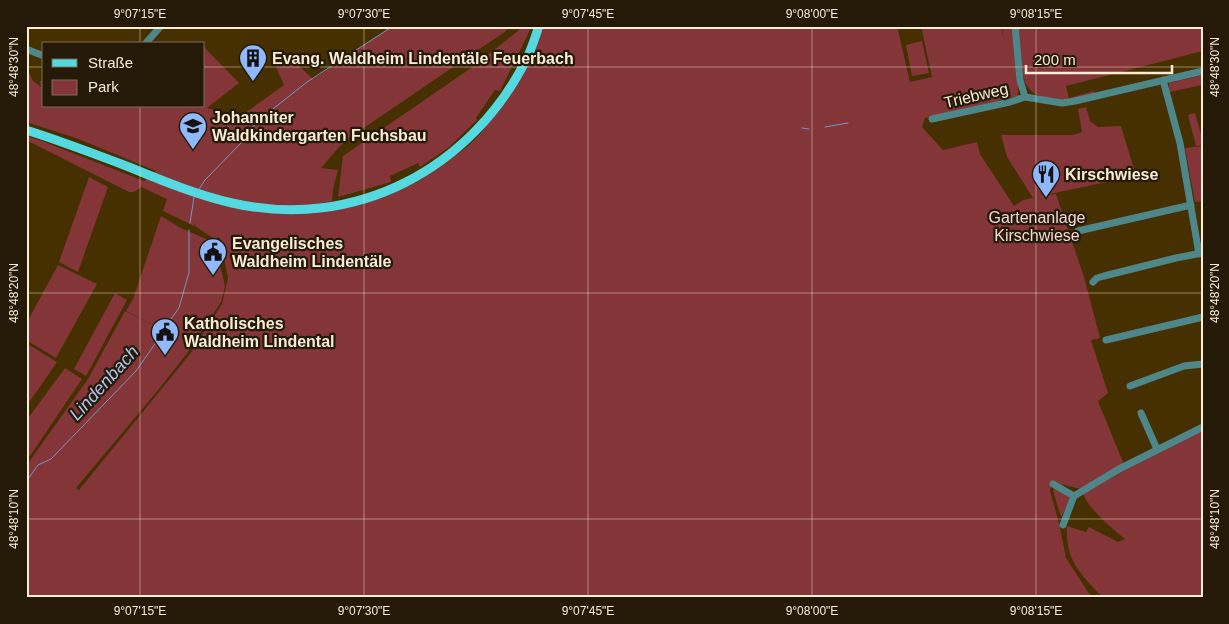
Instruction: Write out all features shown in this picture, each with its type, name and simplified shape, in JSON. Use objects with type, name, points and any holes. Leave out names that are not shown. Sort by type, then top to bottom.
[{"type":"main road","points":[[26,130],[86,150],[190,191],[234,204],[292,209],[336,206],[382,194],[404,184],[430,169],[472,135],[497,107],[528,57],[539,26]]},
{"type":"street","points":[[147,42],[161,26]]},
{"type":"street","points":[[1015,26],[1020,80],[1026,96]]},
{"type":"street","points":[[26,49],[42,55]]},
{"type":"street","name":"Triebweg","points":[[932,120],[1010,102],[1026,96],[1048,101],[1068,102],[1203,71]]},
{"type":"street","points":[[1093,282],[1097,278],[1104,276],[1201,254],[1180,143],[1162,80]]},
{"type":"street","points":[[1076,234],[1078,231],[1191,206]]},
{"type":"street","points":[[1106,340],[1203,317]]},
{"type":"street","points":[[1130,386],[1184,366],[1203,364]]},
{"type":"street","points":[[1141,413],[1157,450]]},
{"type":"street","points":[[1063,525],[1074,496],[1119,469],[1203,427]]},
{"type":"street","points":[[1053,484],[1074,496]]},
{"type":"green space","name":"Gartenanlage Kirschwiese","points":[[393,26],[510,26],[506,31],[352,136],[339,147],[321,168],[338,170],[332,201],[302,207],[263,205],[202,198],[298,212],[402,188],[437,169],[468,146],[481,133],[515,85],[542,26],[897,26],[910,82],[932,77],[921,26],[1001,26],[1004,41],[1002,26],[1012,26],[1018,61],[1018,96],[925,118],[922,127],[943,150],[977,142],[980,154],[1014,206],[1023,200],[1033,198],[1007,157],[1001,135],[1073,135],[1082,132],[1078,109],[1086,107],[1090,121],[1098,127],[1121,126],[1136,176],[1040,196],[1056,194],[1084,277],[1100,338],[1091,340],[1108,393],[1098,401],[1125,467],[1203,429],[1203,598],[1103,598],[1081,574],[1072,558],[1067,538],[1067,526],[1086,532],[1089,527],[1118,542],[1125,539],[1093,510],[1081,489],[1052,482],[1050,491],[1066,558],[1092,598],[26,598],[26,466],[88,379],[125,311],[162,330],[126,311],[133,299],[161,216],[181,228],[215,243],[225,286],[221,302],[188,352],[76,488],[79,490],[190,354],[222,304],[228,278],[220,238],[218,237],[216,240],[195,226],[195,222],[194,226],[163,211],[167,199],[141,187],[136,191],[129,192],[26,140],[26,136],[42,141],[144,181],[156,171],[76,138],[26,122],[26,71],[33,81],[41,87],[40,81],[42,81],[42,108],[205,108],[205,48],[239,83],[207,108],[221,112],[234,121],[284,85],[275,65],[289,57],[313,79]]},
{"type":"green space","points":[[520,26],[532,26],[500,91],[495,90],[476,118],[477,120],[448,148],[420,167],[418,163],[390,176],[391,182],[338,197],[343,156],[471,68],[519,30]]},
{"type":"green space","points":[[1018,26],[1033,26],[1037,35],[1034,26],[1203,26],[1203,51],[1066,86],[1069,98],[1094,91],[1095,95],[1067,99],[1048,98],[1039,96],[1026,84],[1022,66]]},
{"type":"green space","points":[[922,41],[929,73],[912,76],[906,45]]},
{"type":"green space","points":[[1203,75],[1203,85],[1169,92],[1169,83]]},
{"type":"green space","points":[[1195,113],[1203,142],[1203,145],[1196,146],[1188,115]]},
{"type":"green space","points":[[1203,146],[1203,201],[1195,202],[1185,148]]},
{"type":"green space","points":[[89,177],[108,187],[78,272],[59,262]]},
{"type":"green space","points":[[58,265],[97,284],[56,358],[26,340],[26,324]]},
{"type":"green space","points":[[115,293],[127,300],[86,376],[74,369]]},
{"type":"green space","points":[[26,343],[57,362],[26,407]]},
{"type":"green space","points":[[65,368],[82,379],[30,456],[26,453],[26,421]]},
{"type":"green space","points":[[1054,487],[1069,496],[1070,501],[1061,517],[1053,491]]},
{"type":"waterway","name":"Lindenbach","points":[[199,189],[205,180],[241,143],[248,131],[269,112],[307,82],[393,26]]},
{"type":"waterway","points":[[825,127],[848,123]]},
{"type":"waterway","points":[[802,128],[809,129]]},
{"type":"waterway","name":"Lindenbach","points":[[190,223],[194,197]]},
{"type":"waterway","name":"Lindenbach","points":[[26,482],[38,465],[51,459],[136,371],[179,308],[189,272],[189,230]]},
{"type":"place","name":"Evang. Waldheim Lindentäle Feuerbach","points":[[253,82]]},
{"type":"place","name":"Johanniter Waldkindergarten Fuchsbau","points":[[193,150]]},
{"type":"place","name":"Kirschwiese","points":[[1046,198]]},
{"type":"place","name":"Evangelisches Waldheim Lindentäle","points":[[213,276]]},
{"type":"place","name":"Katholisches Waldheim Lindental","points":[[165,356]]}]
